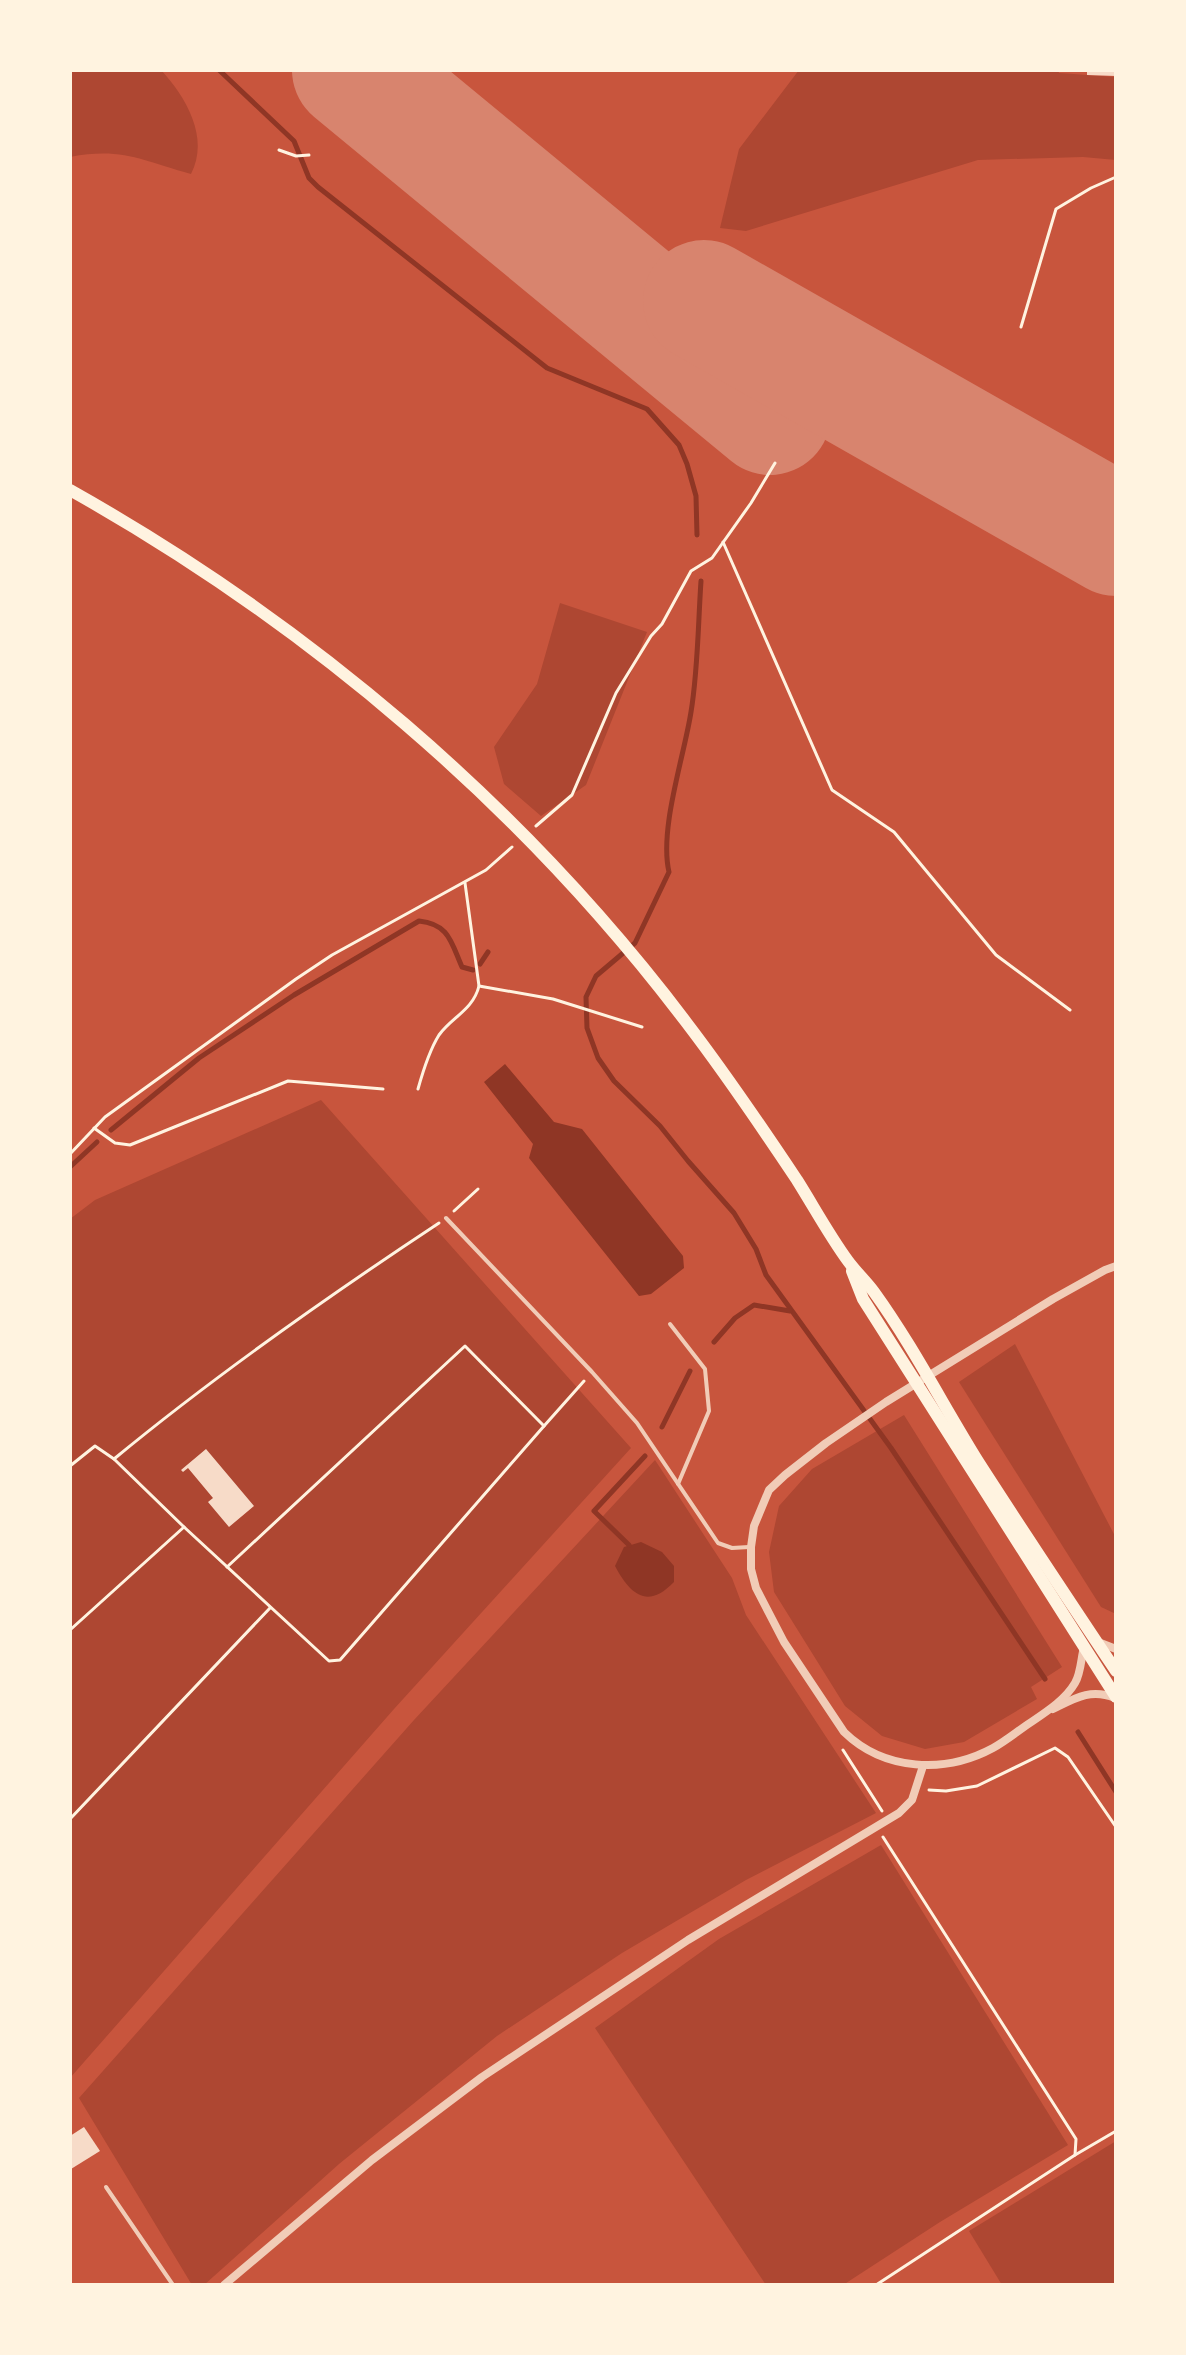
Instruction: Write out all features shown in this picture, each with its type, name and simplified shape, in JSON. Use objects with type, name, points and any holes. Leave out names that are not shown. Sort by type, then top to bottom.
[{"type":"main road","points":[[70,490],[195,566],[297,638],[402,722],[488,800],[591,907],[686,1021],[744,1102],[848,1261],[1116,1698]]},
{"type":"main road","points":[[977,1469],[1116,1671]]},
{"type":"street","points":[[1116,1266],[1064,1293],[886,1402],[785,1475],[769,1490],[754,1526],[751,1547],[751,1569],[764,1607],[839,1725],[856,1743],[885,1758],[923,1766],[949,1764],[993,1748],[1045,1713],[1090,1693],[1103,1693],[1116,1698]]},
{"type":"street","points":[[1096,1642],[1116,1649]]},
{"type":"street","points":[[1045,1713],[1077,1681],[1084,1647]]},
{"type":"street","points":[[224,2285],[372,2160],[482,2077],[688,1940],[888,1820],[912,1800],[918,1790],[923,1766]]},
{"type":"lane","points":[[446,1218],[637,1423],[718,1543],[732,1548],[751,1547]]},
{"type":"lane","points":[[670,1324],[705,1369],[709,1411],[678,1484]]},
{"type":"lane","points":[[106,2187],[173,2285]]},
{"type":"path","points":[[279,150],[296,156],[309,155]]},
{"type":"path","points":[[1021,327],[1056,209],[1116,177]]},
{"type":"path","points":[[529,833],[572,795],[616,693],[651,636],[662,624],[691,571],[712,558],[775,463]]},
{"type":"path","points":[[723,542],[832,790],[894,832],[996,955],[1070,1010]]},
{"type":"path","points":[[70,1154],[105,1117],[320,963],[486,870],[518,842]]},
{"type":"path","points":[[418,1089],[440,1033],[468,1008],[479,986],[465,881]]},
{"type":"path","points":[[479,986],[553,999],[642,1027]]},
{"type":"path","points":[[94,1128],[115,1143],[130,1145],[288,1081],[383,1089]]},
{"type":"path","points":[[114,1459],[160,1421],[293,1324],[446,1218],[478,1189]]},
{"type":"path","points":[[227,1568],[465,1346],[544,1426]]},
{"type":"path","points":[[70,1466],[95,1446],[114,1459],[329,1661],[340,1660],[592,1372]]},
{"type":"path","points":[[70,1630],[184,1527]]},
{"type":"path","points":[[70,1819],[270,1608]]},
{"type":"path","points":[[838,1742],[888,1820]]},
{"type":"path","points":[[918,1790],[946,1791],[977,1786],[1051,1749],[1058,1749],[1068,1757],[1116,1827]]},
{"type":"path","points":[[877,1826],[1076,2139],[1075,2155]]},
{"type":"path","points":[[876,2285],[1116,2131]]},
{"type":"shaded area","points":[[70,70],[161,70],[186,105],[196,132],[198,146],[191,174],[119,155],[70,157]]},
{"type":"shaded area","points":[[799,70],[1058,70],[1059,73],[1116,77],[1116,160],[1083,157],[978,160],[746,231],[720,228],[739,149]]},
{"type":"shaded area","points":[[560,603],[647,632],[586,785],[541,816],[504,784],[494,747],[537,684]]},
{"type":"shaded area","points":[[505,1064],[554,1122],[582,1129],[683,1256],[684,1268],[651,1294],[639,1296],[529,1158],[533,1144],[484,1082]]},
{"type":"shaded area","points":[[321,1100],[631,1448],[394,1709],[70,2078],[70,1219],[95,1200]]},
{"type":"shaded area","points":[[1015,1344],[1116,1538],[1116,1614],[1101,1607],[959,1382]]},
{"type":"shaded area","points":[[904,1415],[1062,1667],[1031,1687],[1037,1699],[964,1742],[925,1749],[882,1736],[845,1706],[774,1592],[769,1552],[779,1506],[812,1469]]},
{"type":"shaded area","points":[[655,1460],[732,1578],[746,1615],[876,1813],[746,1880],[622,1953],[497,2036],[339,2164],[204,2285],[192,2285],[79,2098],[414,1720]]},
{"type":"shaded area","points":[[641,1542],[662,1552],[674,1566],[674,1582],[656,1595],[647,1597],[633,1591],[615,1566],[624,1547]]},
{"type":"shaded area","points":[[881,1845],[1068,2145],[843,2285],[766,2285],[595,2028],[719,1939]]},
{"type":"shaded area","points":[[1116,2141],[1116,2285],[1002,2285],[969,2231]]},
{"type":"building","points":[[1087,70],[1116,70],[1116,76],[1087,75]]},
{"type":"building","points":[[206,1449],[254,1506],[229,1527],[208,1502],[213,1498],[188,1468],[183,1472],[181,1470]]},
{"type":"building","points":[[84,2127],[100,2151],[71,2169],[70,2136]]},
{"type":"waterway","points":[[219,70],[294,141],[309,178],[318,187],[547,368],[647,409],[679,445],[687,464],[696,496],[697,535]]},
{"type":"waterway","points":[[701,581],[693,696],[667,835],[669,872],[635,943],[596,976],[586,997],[587,1028],[598,1058],[614,1081],[660,1126],[734,1213],[756,1249],[766,1275],[891,1448],[1045,1679]]},
{"type":"waterway","points":[[111,1130],[199,1058],[294,995],[419,921],[443,930],[462,967],[473,970]]},
{"type":"waterway","points":[[480,964],[488,952]]},
{"type":"waterway","points":[[70,1167],[97,1142]]},
{"type":"waterway","points":[[714,1342],[735,1318],[754,1305],[790,1311]]},
{"type":"waterway","points":[[662,1427],[690,1371]]},
{"type":"waterway","points":[[629,1545],[594,1511],[645,1456]]},
{"type":"waterway","points":[[1078,1732],[1116,1792]]},
{"type":"runway","points":[[353,70],[770,414]]},
{"type":"runway","points":[[704,301],[1116,535]]}]
